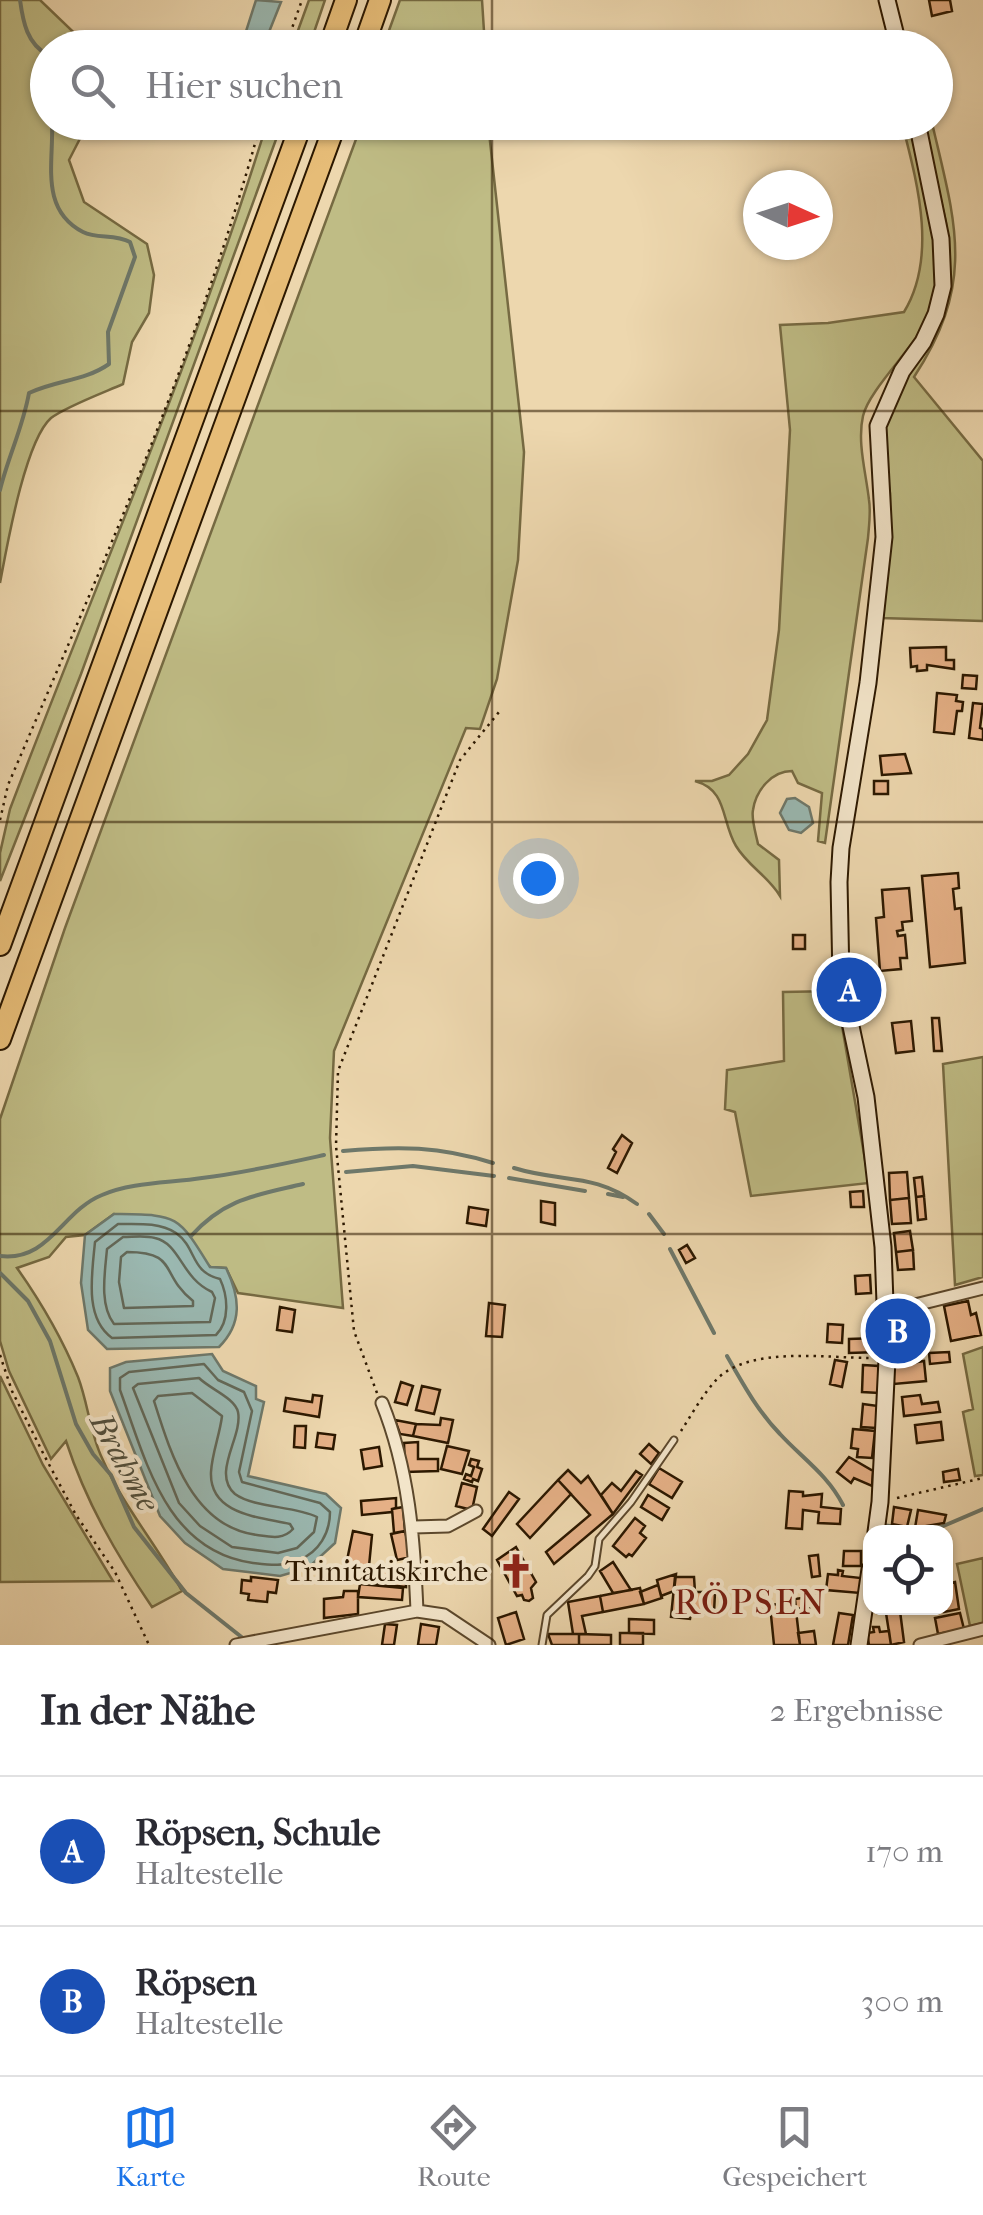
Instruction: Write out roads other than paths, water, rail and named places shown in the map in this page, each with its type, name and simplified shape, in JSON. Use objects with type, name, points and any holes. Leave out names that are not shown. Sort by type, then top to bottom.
[{"type":"highway","points":[[335,30],[346,0]]},
{"type":"highway","points":[[369,30],[380,0]]},
{"type":"highway","points":[[0,945],[295,140]]},
{"type":"highway","points":[[0,1039],[329,140]]},
{"type":"street","points":[[887,0],[895,30]]},
{"type":"street","points":[[877,1525],[887,1312],[866,1097],[841,979],[839,882],[868,683],[884,537],[878,426],[902,371],[923,342],[943,286],[934,196],[921,140]]},
{"type":"street","points":[[887,1312],[983,1288]]},
{"type":"street","points":[[382,1404],[395,1436],[414,1527],[417,1611]]},
{"type":"street","points":[[414,1527],[448,1526],[476,1511]]},
{"type":"street","points":[[236,1645],[417,1611],[444,1615],[488,1645]]},
{"type":"street","points":[[859,1645],[863,1615]]},
{"type":"street","points":[[920,1645],[983,1629]]},
{"type":"lane","points":[[542,1645],[547,1615],[588,1576],[594,1566],[598,1539],[631,1502],[674,1440]]},
{"type":"water","points":[[256,0],[281,2],[270,30],[246,30]]},
{"type":"water","points":[[795,798],[809,807],[813,823],[801,833],[789,830],[780,813],[787,799]]},
{"type":"water","points":[[114,1214],[151,1215],[173,1221],[190,1236],[210,1267],[226,1268],[237,1309],[232,1329],[219,1347],[107,1349],[88,1330],[81,1283],[85,1235]]},
{"type":"water","points":[[212,1354],[223,1371],[256,1386],[256,1399],[264,1402],[248,1476],[326,1494],[341,1508],[335,1543],[308,1568],[280,1576],[223,1569],[185,1543],[160,1516],[110,1391],[110,1368],[126,1362]]},
{"type":"waterway","name":"Brahme","points":[[20,0],[30,36]]},
{"type":"waterway","name":"Brahme","points":[[0,490],[29,393],[109,364],[108,332],[135,257],[130,242],[83,232],[60,211],[52,183],[52,140]]},
{"type":"waterway","points":[[343,1151],[419,1149],[493,1163]]},
{"type":"waterway","points":[[0,1256],[31,1251],[88,1202],[113,1191],[233,1174],[324,1155]]},
{"type":"waterway","points":[[346,1172],[413,1166],[494,1176]]},
{"type":"waterway","points":[[514,1168],[606,1187],[637,1204]]},
{"type":"waterway","points":[[509,1178],[585,1191]]},
{"type":"waterway","points":[[191,1236],[229,1206],[303,1184]]},
{"type":"waterway","points":[[608,1194],[623,1197]]},
{"type":"waterway","points":[[649,1214],[664,1234]]},
{"type":"waterway","points":[[670,1249],[714,1333]]},
{"type":"waterway","name":"Brahme","points":[[0,1273],[28,1301],[50,1341],[76,1424],[111,1475],[134,1527],[186,1593],[244,1639]]},
{"type":"waterway","points":[[727,1356],[764,1416],[822,1476],[843,1505]]},
{"type":"waterway","points":[[946,1525],[983,1509]]},
{"type":"place","name":"Röpsen, Schule","points":[[849,990]]},
{"type":"place","name":"Röpsen","points":[[898,1331]]},
{"type":"place","name":"Trinitatiskirche","points":[[516,1571]]},
{"type":"district","name":"RÖPSEN","points":[[751,1602]]}]
